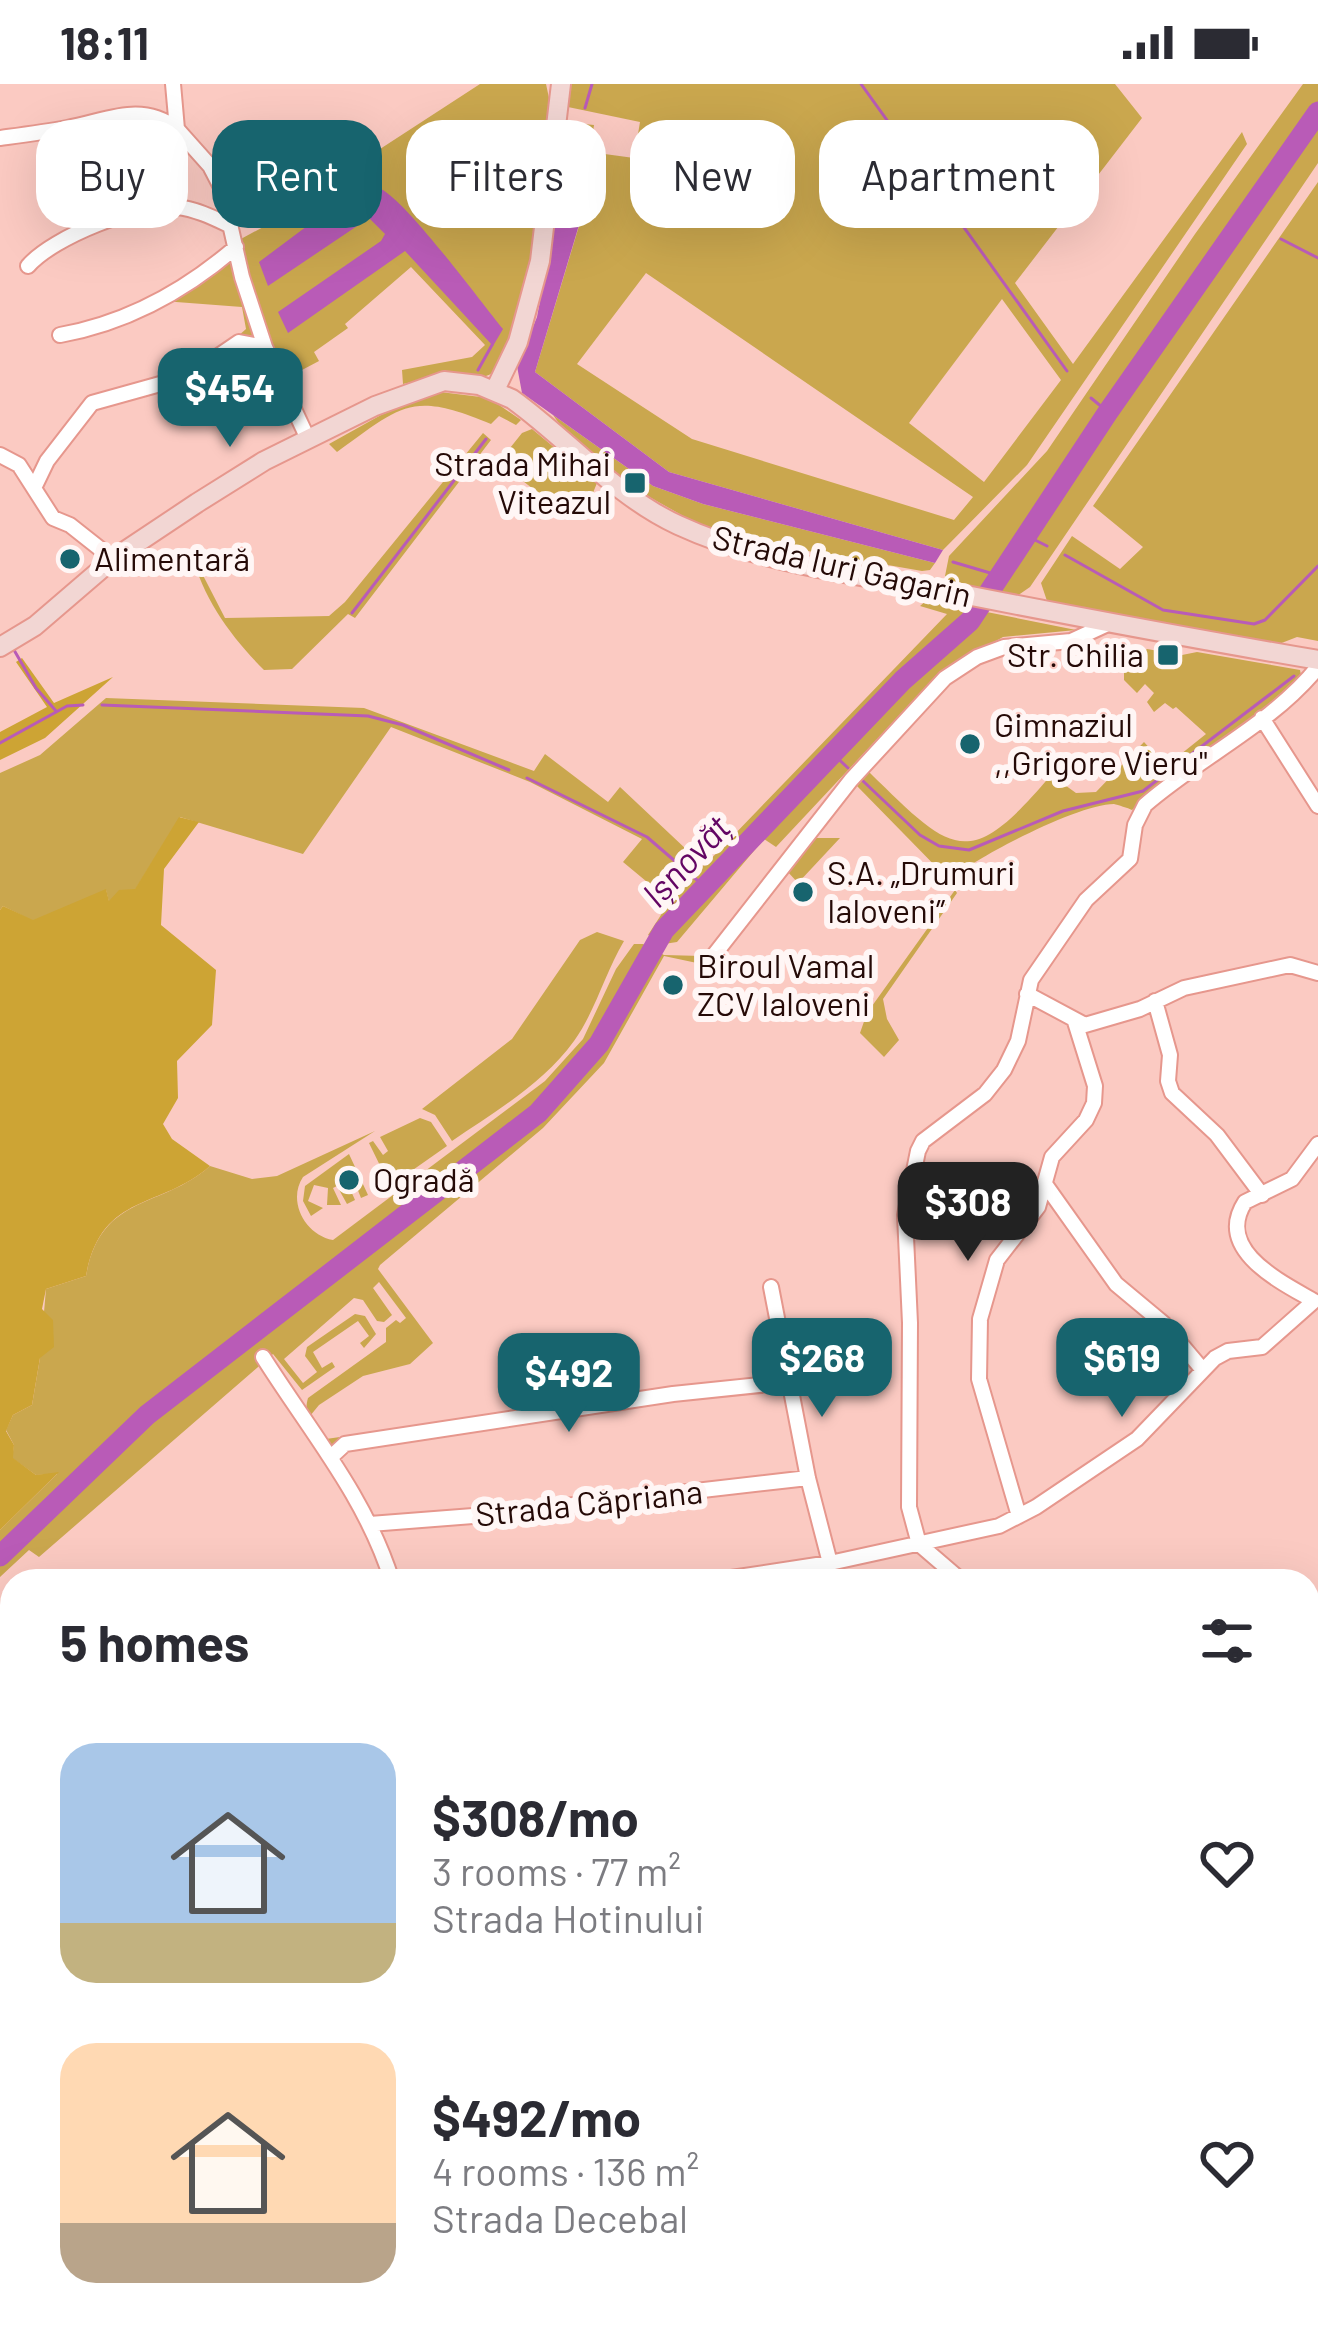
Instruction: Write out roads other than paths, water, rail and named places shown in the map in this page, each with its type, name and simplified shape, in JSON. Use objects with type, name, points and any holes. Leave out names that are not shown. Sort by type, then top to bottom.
[{"type":"main road","points":[[495,390],[518,342],[540,261],[560,85]]},
{"type":"main road","name":"Strada Iuri Gagarin","points":[[0,646],[35,626],[113,559],[196,503],[308,439],[430,384],[456,380],[495,390],[531,413],[639,502],[680,526],[764,555],[1318,663]]},
{"type":"street","points":[[173,84],[176,120]]},
{"type":"street","points":[[98,120],[123,113],[161,120]]},
{"type":"street","points":[[0,138],[36,133]]},
{"type":"street","points":[[188,141],[212,170]]},
{"type":"street","points":[[28,266],[58,242],[148,209],[182,207],[212,219]]},
{"type":"street","points":[[231,228],[265,346],[308,439]]},
{"type":"street","points":[[60,335],[126,318],[189,284],[236,247]]},
{"type":"street","points":[[34,488],[47,461],[92,403],[189,376],[239,342],[265,346]]},
{"type":"street","points":[[0,455],[19,465],[53,518],[70,525],[113,559]]},
{"type":"street","points":[[707,964],[851,780],[945,678],[977,657],[1004,647],[1071,641],[1111,623]]},
{"type":"street","points":[[948,1569],[919,1544],[909,1507],[905,1215],[923,1142],[985,1094],[1004,1070],[1018,1042],[1027,994],[1039,965],[1087,900],[1130,859],[1137,819],[1145,805],[1305,683],[1318,663]]},
{"type":"street","points":[[1262,718],[1318,806]]},
{"type":"street","points":[[1027,994],[1075,1022],[1098,1024],[1184,988],[1290,964],[1318,973]]},
{"type":"street","points":[[1155,1001],[1170,1054],[1172,1094],[1217,1135],[1262,1195]]},
{"type":"street","points":[[1019,1516],[979,1378],[980,1319],[998,1260],[1038,1208],[1052,1157],[1094,1103],[1095,1086],[1075,1022]]},
{"type":"street","points":[[790,1569],[977,1533],[1019,1516],[1137,1439],[1202,1369],[1228,1351],[1268,1343],[1316,1300],[1264,1270],[1239,1240],[1240,1208],[1252,1196],[1292,1179],[1318,1144]]},
{"type":"street","points":[[1045,1184],[1115,1284],[1164,1324],[1202,1369]]},
{"type":"street","points":[[771,1287],[808,1478],[830,1563]]},
{"type":"street","points":[[263,1357],[331,1457],[370,1524],[387,1569]]},
{"type":"street","points":[[331,1457],[345,1444],[673,1394],[789,1382]]},
{"type":"street","name":"Strada Căpriana","points":[[370,1524],[808,1478]]},
{"type":"waterway","points":[[585,108],[592,84]]},
{"type":"waterway","points":[[861,84],[1067,371]]},
{"type":"waterway","name":"Ișnovăț","points":[[0,1556],[147,1415],[538,1113],[599,1044],[664,930],[903,680],[970,621],[1108,412],[1318,112]]},
{"type":"waterway","points":[[1281,239],[1318,258]]},
{"type":"waterway","points":[[478,370],[492,345]]},
{"type":"waterway","points":[[1091,398],[1108,412]]},
{"type":"waterway","points":[[352,613],[486,439]]},
{"type":"waterway","points":[[1025,535],[1047,546]]},
{"type":"waterway","points":[[1065,555],[1163,610],[1254,624],[1265,620],[1318,566]]},
{"type":"waterway","points":[[953,562],[997,575]]},
{"type":"waterway","points":[[14,650],[56,711]]},
{"type":"waterway","points":[[863,781],[920,835],[939,846],[969,850],[1063,811],[1143,791],[1294,676]]},
{"type":"waterway","points":[[0,743],[67,706],[83,705]]},
{"type":"waterway","points":[[102,705],[368,716],[403,725],[509,770]]},
{"type":"waterway","points":[[832,753],[848,768]]},
{"type":"waterway","points":[[527,778],[647,837],[705,887]]},
{"type":"place","name":"Strada Mihai Viteazul","points":[[635,483]]},
{"type":"place","name":"Alimentară","points":[[70,559]]},
{"type":"place","name":"Str. Chilia","points":[[1168,655]]},
{"type":"place","name":"Gimnaziul ,,Grigore Vieru\"","points":[[970,744]]},
{"type":"place","name":"S.A. „Drumuri Ialoveni”","points":[[803,892]]},
{"type":"place","name":"Biroul Vamal ZCV Ialoveni","points":[[673,985]]},
{"type":"place","name":"Ogradă","points":[[349,1180]]}]
